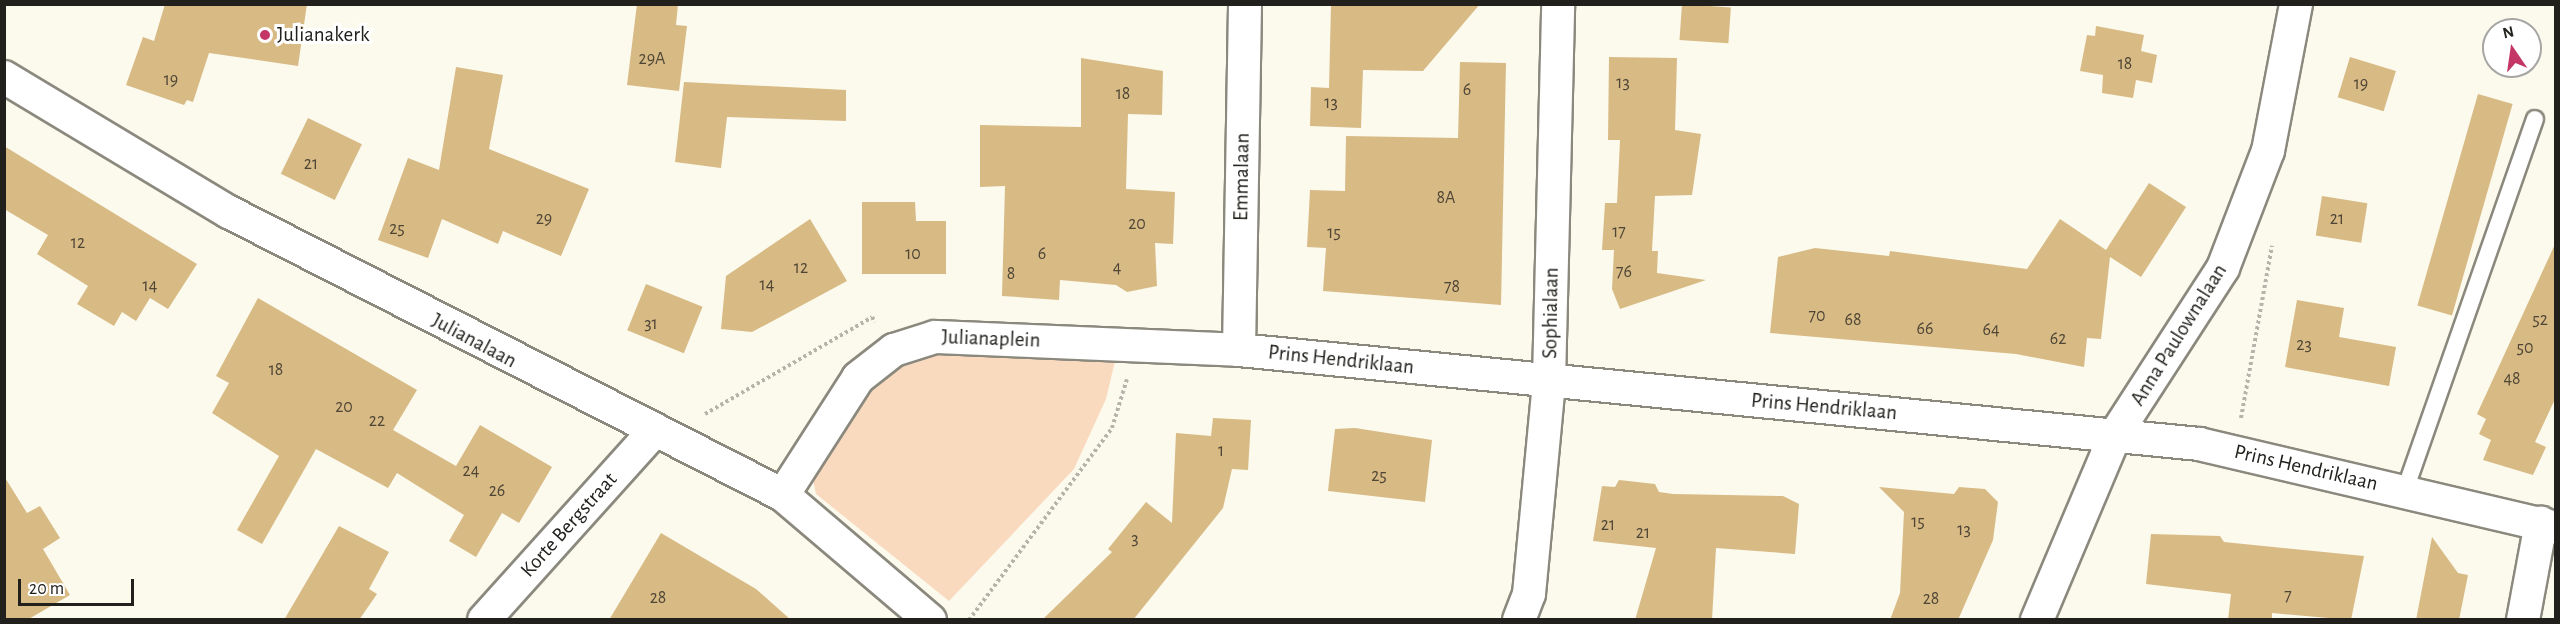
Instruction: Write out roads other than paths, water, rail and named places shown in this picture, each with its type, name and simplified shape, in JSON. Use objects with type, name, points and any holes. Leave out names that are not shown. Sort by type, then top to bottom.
[{"type":"street","name":"Emmalaan","points":[[1239,350],[1245,4]]},
{"type":"street","name":"Sophialaan","points":[[1519,620],[1529,594],[1549,381],[1558,4]]},
{"type":"street","name":"Anna Paulownalaan","points":[[2037,620],[2115,435],[2223,268],[2268,151],[2296,4]]},
{"type":"street","name":"Julianalaan","points":[[4,77],[229,212],[783,495],[930,620]]},
{"type":"street","name":"Julianaplein","points":[[783,495],[858,378],[894,350],[936,337],[1239,350]]},
{"type":"street","name":"Prins Hendriklaan","points":[[1239,350],[2115,435],[2235,453],[2405,490],[2548,526]]},
{"type":"street","name":"Korte Bergstraat","points":[[484,620],[655,430]]},
{"type":"street","points":[[2523,620],[2548,526]]},
{"type":"lane","name":"Prins Hendriklaan","points":[[2405,490],[2535,119]]},
{"type":"place","name":"Julianakerk","points":[[265,35]]}]
